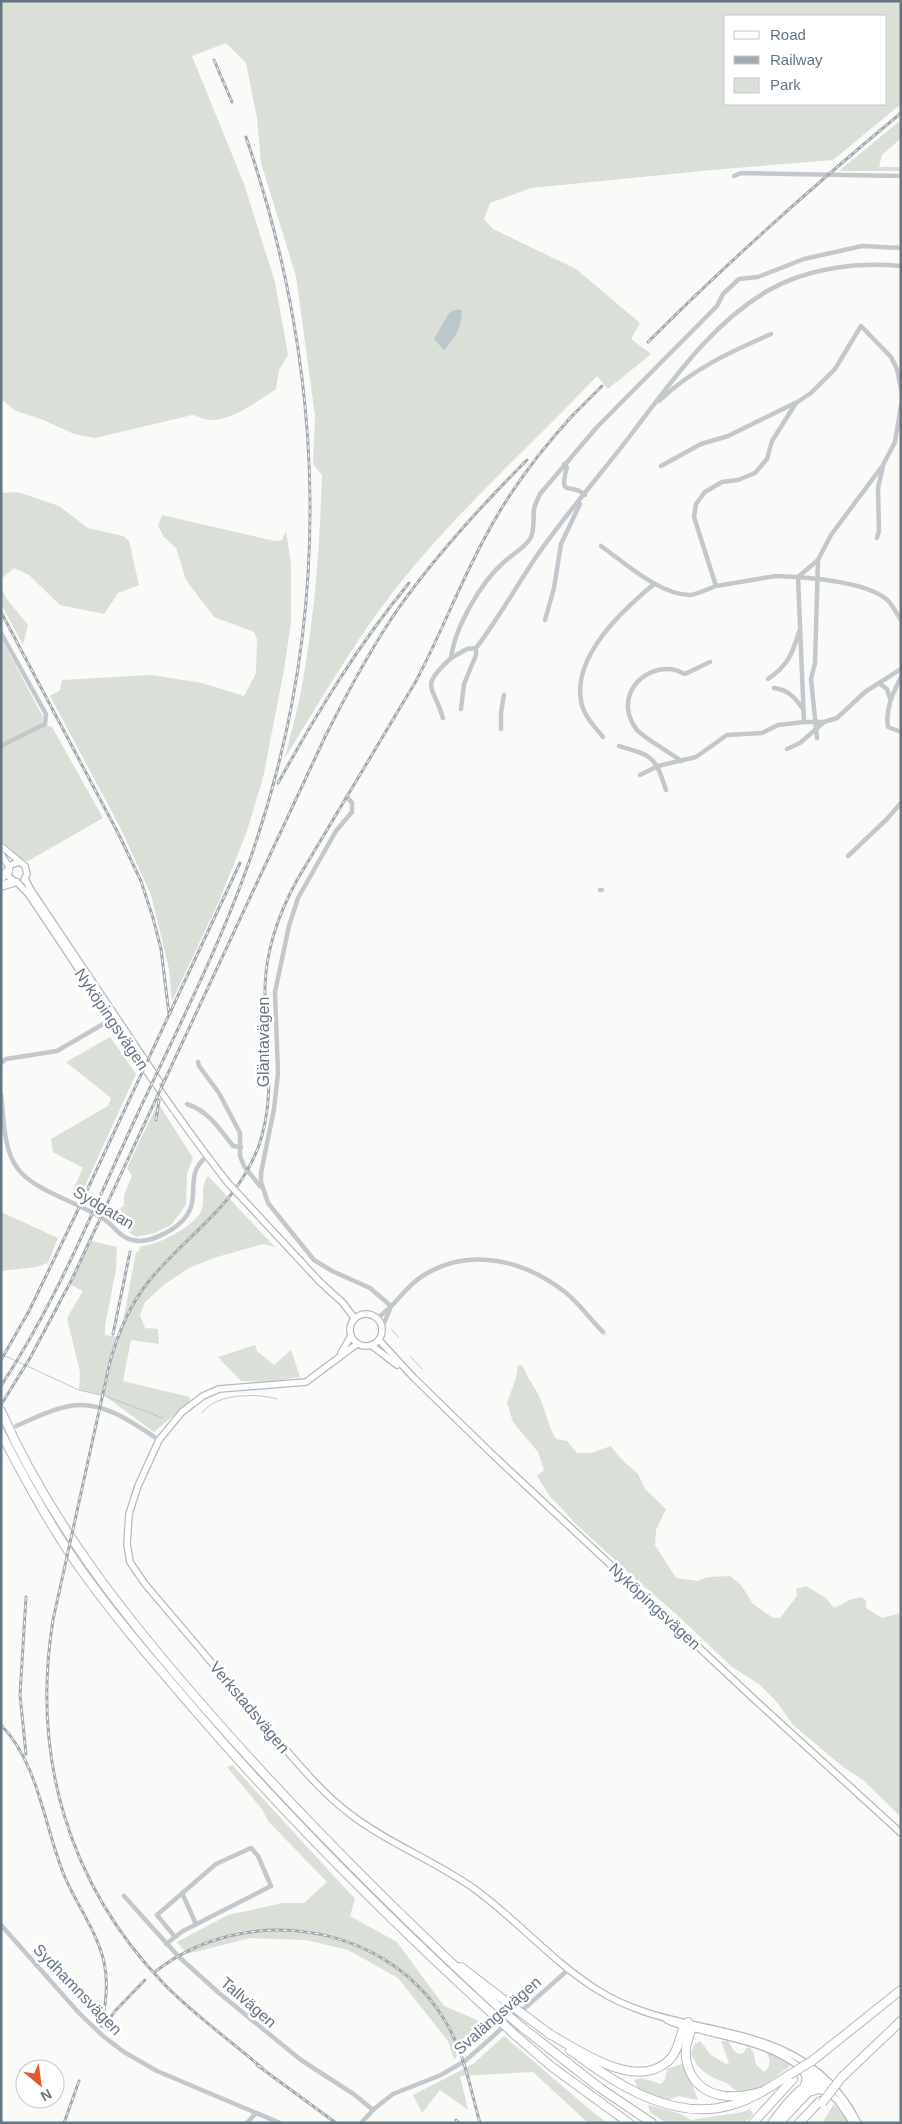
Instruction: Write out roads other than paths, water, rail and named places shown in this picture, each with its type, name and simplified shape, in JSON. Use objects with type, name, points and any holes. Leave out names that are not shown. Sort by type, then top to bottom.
[{"type":"highway","points":[[1,878],[8,869]]},
{"type":"highway","points":[[1,886],[15,882]]},
{"type":"highway","points":[[1,1411],[16,1444],[46,1499],[84,1558],[136,1627],[228,1735],[292,1805],[379,1894],[504,2012],[600,2088],[652,2123]]},
{"type":"highway","points":[[1,1433],[38,1504],[77,1564],[167,1678],[285,1811],[367,1896],[515,2035],[552,2067],[629,2123]]},
{"type":"highway","points":[[435,1948],[613,2080],[636,2093],[681,2108],[721,2108],[735,2104],[791,2077],[808,2066],[901,1988]]},
{"type":"highway","points":[[799,2123],[821,2102],[842,2077],[899,2023]]},
{"type":"highway","points":[[548,2033],[607,2064],[634,2072],[648,2071],[667,2062],[680,2044],[688,2026]]},
{"type":"highway","points":[[688,2026],[686,2061],[694,2078],[701,2086],[710,2092],[727,2096],[760,2092]]},
{"type":"highway","points":[[808,2066],[815,2080]]},
{"type":"highway","points":[[779,2123],[805,2090],[808,2066]]},
{"type":"highway","points":[[753,2123],[791,2077]]},
{"type":"highway","points":[[772,2123],[815,2080],[822,2080],[828,2083]]},
{"type":"highway","points":[[805,2090],[815,2089],[828,2092]]},
{"type":"highway","points":[[808,2123],[821,2102]]},
{"type":"main road","points":[[1,846],[27,869],[25,878],[15,882],[9,877],[8,869],[1,854]]},
{"type":"main road","points":[[8,869],[18,862]]},
{"type":"main road","name":"Nyköpingsvägen","points":[[25,878],[28,886],[113,1018]]},
{"type":"main road","name":"Nyköpingsvägen","points":[[15,882],[29,895],[207,1156],[228,1183],[320,1282],[343,1303],[355,1319]]},
{"type":"main road","name":"Nyköpingsvägen","points":[[343,1303],[363,1314]]},
{"type":"main road","points":[[363,1314],[369,1314],[377,1318],[382,1328],[379,1340],[371,1345],[362,1346],[357,1344],[351,1336],[350,1325],[363,1314]]},
{"type":"main road","name":"Verkstadsvägen","points":[[339,1357],[351,1336]]},
{"type":"main road","name":"Nyköpingsvägen","points":[[379,1340],[413,1377],[756,1700],[901,1833]]},
{"type":"main road","name":"Verkstadsvägen","points":[[357,1344],[306,1382],[282,1385],[249,1385],[219,1389],[203,1396],[182,1412],[159,1440],[138,1486],[129,1514],[127,1544],[130,1562],[145,1584],[307,1774],[348,1813],[383,1838],[426,1859],[475,1889],[569,1970],[598,1990],[637,2009],[688,2026],[771,2049],[808,2066],[841,2096],[858,2123]]},
{"type":"main road","name":"Nyköpingsvägen","points":[[371,1345],[413,1377]]},
{"type":"main road","points":[[815,2080],[838,2100],[853,2123]]},
{"type":"street","points":[[734,176],[740,173],[901,176]]},
{"type":"street","points":[[451,658],[453,644],[464,618],[482,588],[504,562],[519,552],[532,537],[534,508],[540,494],[597,427],[717,306],[723,294],[739,279],[758,277],[804,259],[862,246],[901,248]]},
{"type":"street","points":[[460,709],[464,684],[476,655],[476,648],[494,624],[537,556],[673,379],[721,325],[734,313],[770,290],[792,280],[842,267],[859,265],[901,266]]},
{"type":"street","points":[[661,466],[694,447],[728,436],[796,403],[811,393],[835,369],[861,326],[891,357],[897,369],[901,389]]},
{"type":"street","points":[[649,411],[676,385],[710,363],[770,334]]},
{"type":"street","points":[[716,586],[694,517],[696,504],[705,492],[722,482],[738,480],[755,473],[767,459],[772,442],[796,403]]},
{"type":"street","points":[[817,738],[811,679],[815,663],[818,560],[830,535],[883,465],[895,442],[901,405]]},
{"type":"street","points":[[564,464],[567,467],[563,483],[565,487],[569,490],[576,489],[585,494]]},
{"type":"street","points":[[877,538],[879,530],[878,488],[883,465]]},
{"type":"street","points":[[545,620],[554,588],[561,544],[585,494]]},
{"type":"street","points":[[601,546],[654,584],[673,593],[692,595],[716,586],[776,576],[816,579],[865,589],[885,598],[901,620]]},
{"type":"street","points":[[798,577],[818,560]]},
{"type":"street","points":[[798,577],[804,722]]},
{"type":"street","points":[[603,737],[592,724],[581,702],[582,670],[604,634],[623,610],[654,584]]},
{"type":"street","points":[[768,679],[788,662],[800,628]]},
{"type":"street","points":[[1,633],[46,714],[45,724],[1,746]]},
{"type":"street","points":[[443,718],[439,703],[433,696],[430,686],[435,673],[451,658],[467,649],[476,648]]},
{"type":"street","points":[[681,761],[637,730],[627,707],[629,694],[640,678],[651,673],[671,669],[685,674],[710,662]]},
{"type":"street","points":[[640,775],[658,766],[696,757],[727,735],[762,733],[778,726],[804,722],[824,722],[837,718],[865,692],[901,669]]},
{"type":"street","points":[[890,698],[901,677]]},
{"type":"street","points":[[880,684],[887,689],[890,698],[888,727],[901,732]]},
{"type":"street","points":[[774,688],[790,693],[804,710]]},
{"type":"street","points":[[501,729],[500,712],[504,695]]},
{"type":"street","points":[[787,749],[800,743],[824,722]]},
{"type":"street","points":[[619,746],[651,757],[658,766],[666,790]]},
{"type":"street","name":"Gläntavägen","points":[[261,1187],[261,1173],[270,1135],[278,1073],[274,999],[279,971],[298,898],[336,831],[352,812],[353,806],[347,797]]},
{"type":"street","points":[[848,856],[901,803]]},
{"type":"street","points":[[1,1062],[6,1059],[57,1051],[113,1018]]},
{"type":"street","points":[[198,1062],[219,1093],[240,1133],[240,1156],[244,1166],[261,1187],[273,1210],[314,1260],[322,1266],[370,1288],[391,1306]]},
{"type":"street","name":"Sydgatan","points":[[1,1095],[7,1140],[17,1168],[31,1182],[107,1221],[126,1238],[140,1241],[152,1239],[181,1222],[193,1206],[195,1170],[207,1156]]},
{"type":"street","points":[[187,1104],[208,1115],[233,1146],[241,1147]]},
{"type":"street","points":[[377,1318],[412,1283],[436,1268],[460,1261],[489,1259],[513,1263],[540,1275],[566,1293],[602,1331]]},
{"type":"street","points":[[382,1328],[391,1306]]},
{"type":"street","points":[[16,1426],[58,1408],[84,1405],[116,1414],[159,1440]]},
{"type":"street","points":[[166,1944],[196,1924],[271,1886],[258,1856],[251,1848],[216,1864],[156,1915],[175,1937]]},
{"type":"street","points":[[182,1893],[196,1924]]},
{"type":"street","name":"Tallvägen","points":[[124,1896],[166,1944],[276,2041],[301,2060],[355,2095],[373,2110]]},
{"type":"street","name":"Sydhamnsvägen","points":[[1,1925],[79,2013],[103,2036],[124,2052],[157,2071],[280,2123]]},
{"type":"street","name":"Svalängsvägen","points":[[362,2122],[373,2110],[393,2094],[441,2075],[465,2061],[569,1970]]},
{"type":"street","points":[[247,2123],[256,2113]]},
{"type":"waterway","points":[[391,1329],[399,1338]]},
{"type":"waterway","points":[[1,1354],[79,1390],[105,1396],[163,1418]]},
{"type":"waterway","points":[[411,1357],[422,1369]]},
{"type":"waterway","points":[[202,1413],[208,1406],[226,1398],[258,1396],[277,1399]]},
{"type":"tunnel","points":[[602,1331],[607,1336]]},
{"type":"railway","points":[[214,60],[232,102]]},
{"type":"railway","points":[[648,342],[709,282],[836,168],[901,113]]},
{"type":"railway","points":[[1,1386],[58,1287],[224,928],[248,865],[276,774],[296,683],[307,592],[310,501],[305,409],[293,318],[273,227],[246,137]]},
{"type":"railway","points":[[568,420],[602,386]]},
{"type":"railway","points":[[262,2068],[200,2017],[164,1984],[131,1945],[103,1904],[81,1861],[64,1816],[53,1769],[48,1720],[48,1671],[53,1620],[109,1366],[124,1322],[135,1301],[149,1281],[223,1205],[248,1170],[258,1148],[264,1128],[269,1088],[265,1007],[266,973],[271,945],[279,918],[297,880],[416,681],[491,526],[535,460],[573,415]]},
{"type":"railway","points":[[1,1405],[30,1358],[72,1279],[325,737],[359,671],[388,624],[443,551],[527,460]]},
{"type":"railway","points":[[278,783],[355,655],[409,583]]},
{"type":"railway","points":[[1,612],[119,835],[141,881],[161,949],[169,1014]]},
{"type":"railway","points":[[1,1360],[29,1311],[75,1216],[240,863]]},
{"type":"railway","points":[[156,1120],[159,1100]]},
{"type":"railway","points":[[113,1334],[130,1252]]},
{"type":"railway","points":[[26,1597],[20,1695],[26,1754]]},
{"type":"railway","points":[[1,1725],[14,1741],[24,1758],[39,1796],[64,1875],[101,1951],[106,1970],[107,1986],[101,2026]]},
{"type":"railway","points":[[156,1971],[191,1950],[229,1936],[269,1930],[309,1932],[348,1942],[384,1959],[416,1984],[442,2016],[461,2054],[480,2123]]},
{"type":"railway","points":[[104,2027],[115,2011],[145,1980]]},
{"type":"railway","points":[[257,2065],[336,2123]]},
{"type":"railway","points":[[64,2123],[79,2081]]},
{"type":"railway","points":[[456,2120],[459,2123]]}]
